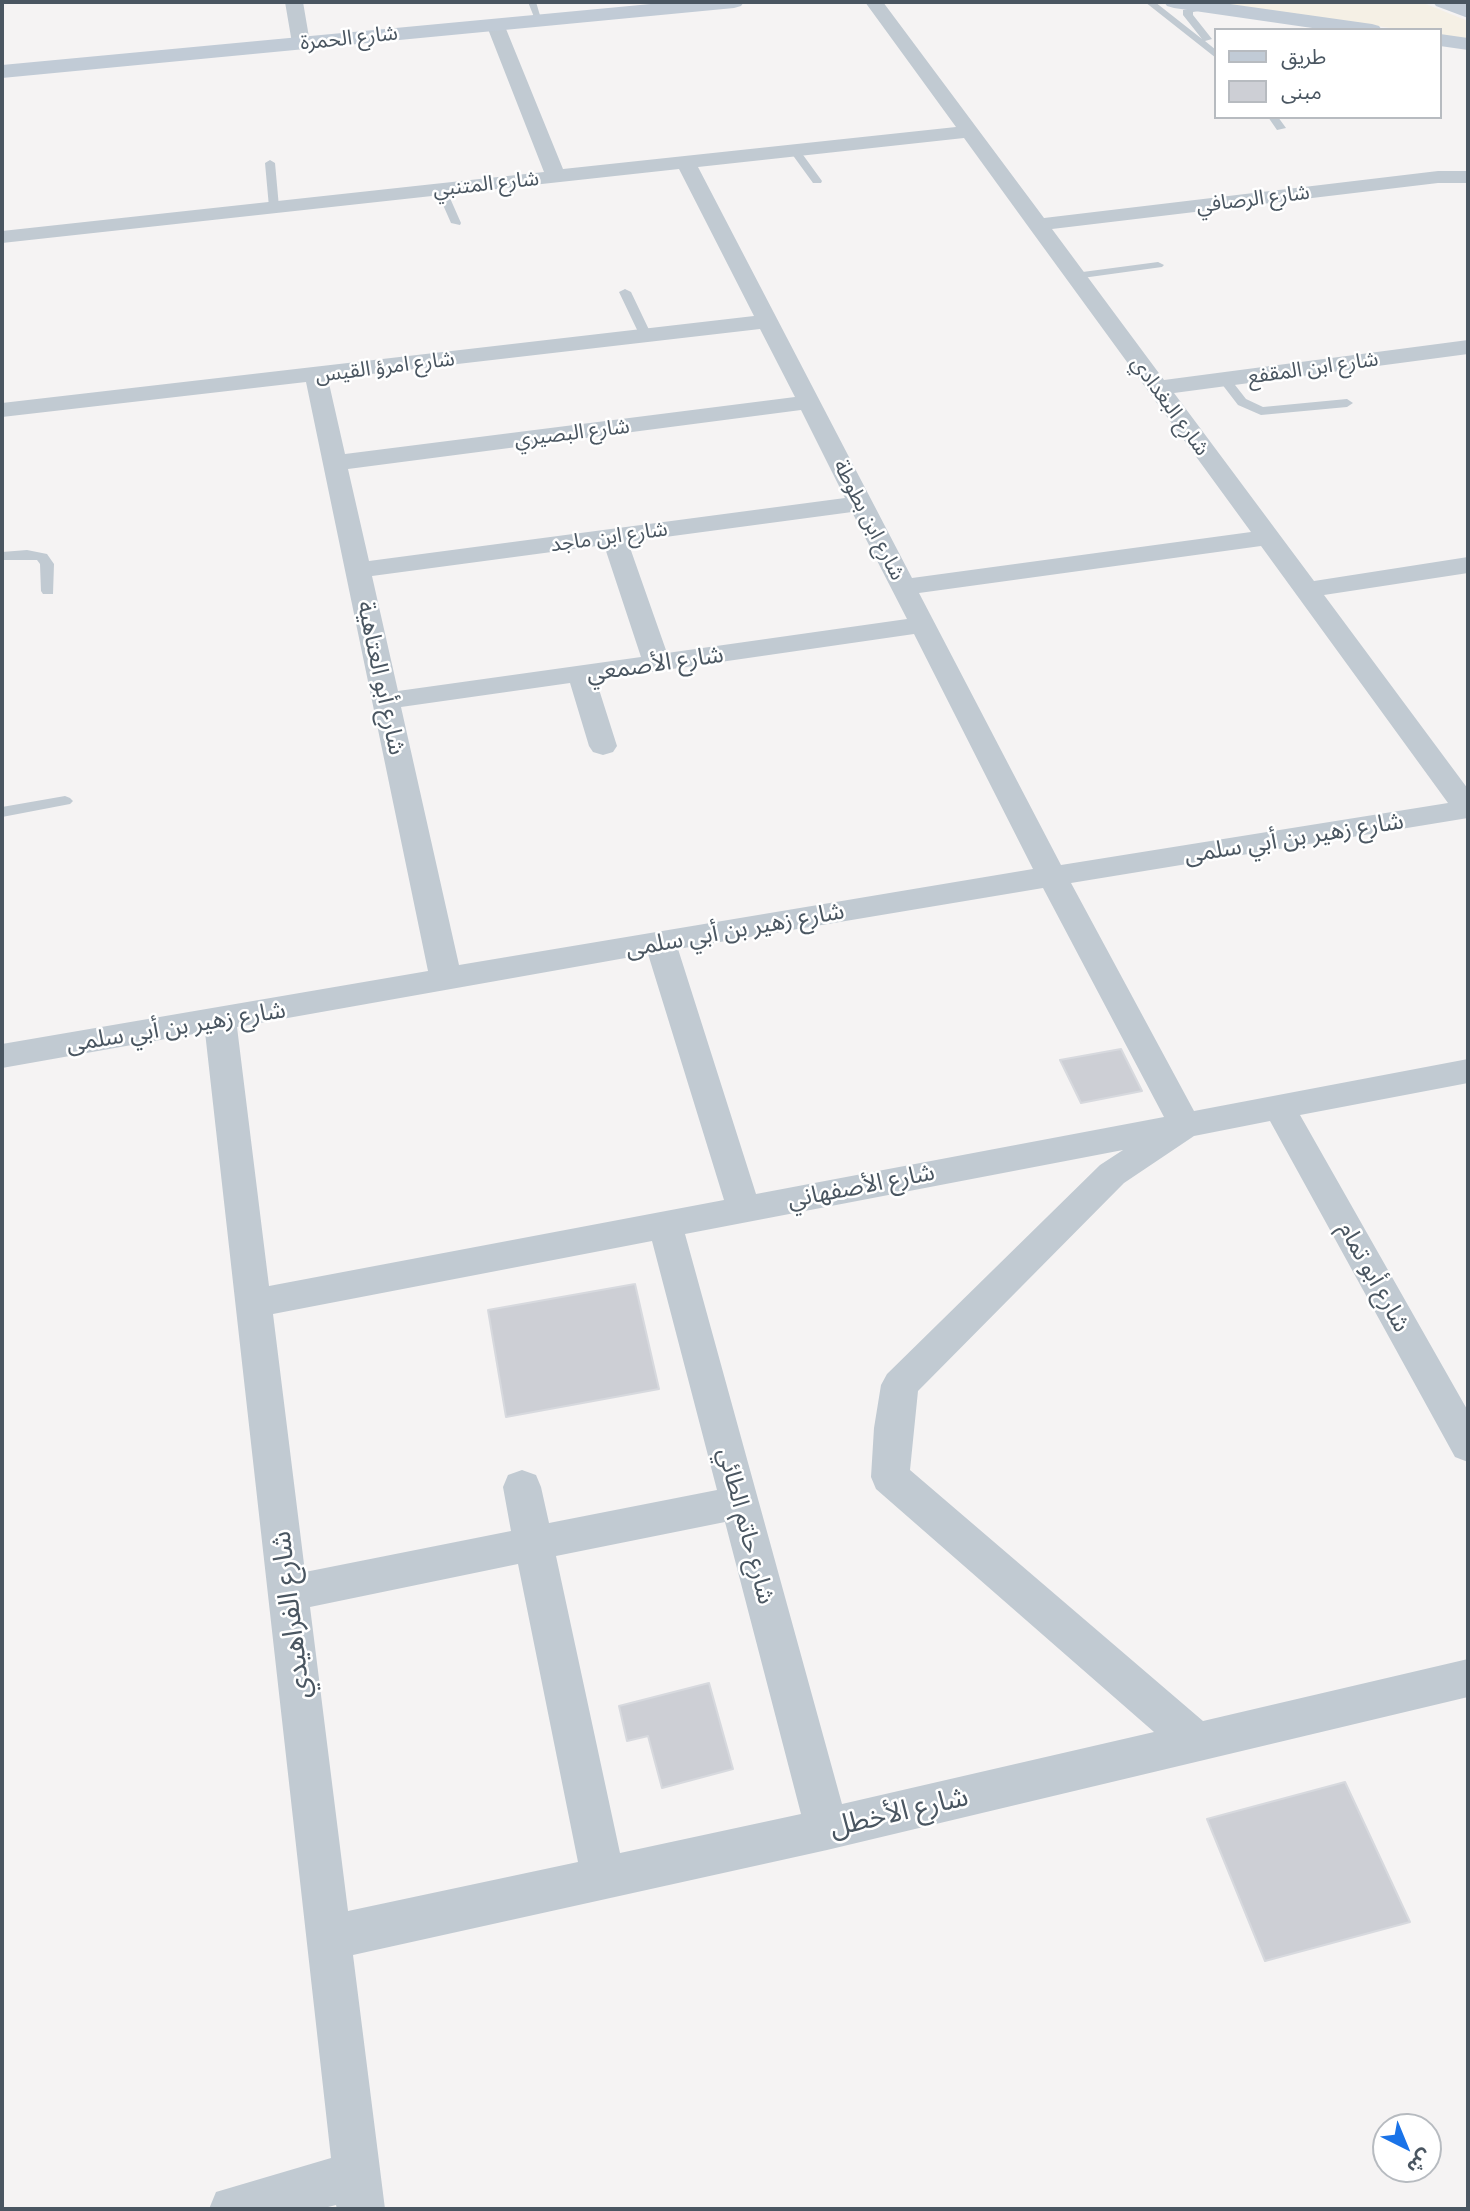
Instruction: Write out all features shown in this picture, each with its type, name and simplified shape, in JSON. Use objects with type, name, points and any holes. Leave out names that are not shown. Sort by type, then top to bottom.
[{"type":"street","points":[[294,2],[301,43]]},
{"type":"street","name":"شارع الحمرة","points":[[2,72],[495,24],[540,11],[734,2]]},
{"type":"street","name":"شارع البغدادي","points":[[874,2],[1468,809]]},
{"type":"street","points":[[1174,2],[1359,28]]},
{"type":"street","points":[[1443,2],[1468,11]]},
{"type":"street","points":[[495,24],[556,176]]},
{"type":"street","points":[[1442,40],[1468,44]]},
{"type":"street","name":"شارع المتنبي","points":[[2,237],[970,131]]},
{"type":"street","name":"شارع ابن بطوطة","points":[[687,162],[1052,877],[1185,1125]]},
{"type":"street","name":"شارع الرصافي","points":[[1037,225],[1438,177],[1468,177]]},
{"type":"street","name":"شارع امرؤ القيس","points":[[2,410],[768,321]]},
{"type":"street","name":"شارع ابن المقفع","points":[[1158,388],[1468,347]]},
{"type":"street","name":"شارع أبو العتاهية","points":[[316,375],[446,980]]},
{"type":"street","name":"شارع البصيري","points":[[335,463],[810,402]]},
{"type":"street","name":"شارع ابن ماجد","points":[[358,570],[860,503]]},
{"type":"street","points":[[614,537],[657,663]]},
{"type":"street","points":[[904,587],[1268,537]]},
{"type":"street","points":[[1306,590],[1468,565]]},
{"type":"street","name":"شارع الأصمعي","points":[[386,701],[923,625]]},
{"type":"street","points":[[581,674],[603,746]]},
{"type":"street","name":"شارع زهير بن أبي سلمى","points":[[2,1056],[660,942],[1468,809]]},
{"type":"street","points":[[660,942],[744,1209]]},
{"type":"street","name":"شارع الفراهيدي","points":[[220,1020],[359,2192]]},
{"type":"street","name":"شارع الأصفهاني","points":[[254,1303],[1468,1071]]},
{"type":"street","name":"شارع أبو تمام","points":[[1279,1107],[1468,1446]]},
{"type":"street","points":[[1185,1125],[1112,1174],[900,1385],[893,1428],[891,1477],[1197,1742]]},
{"type":"street","name":"شارع حاتم الطائي","points":[[665,1224],[827,1829]]},
{"type":"street","points":[[522,1487],[603,1878]]},
{"type":"street","points":[[288,1593],[740,1502]]},
{"type":"street","name":"شارع الأخطل","points":[[329,1938],[827,1829],[1468,1678]]},
{"type":"street","points":[[233,2209],[359,2192]]},
{"type":"lane","points":[[1150,2],[1214,53]]},
{"type":"lane","points":[[1213,6],[1188,10],[1188,15],[1214,48]]},
{"type":"lane","points":[[1274,119],[1281,128]]},
{"type":"lane","points":[[794,150],[817,181]]},
{"type":"lane","points":[[270,163],[274,207]]},
{"type":"lane","points":[[440,189],[456,223]]},
{"type":"lane","points":[[1075,276],[1158,265]]},
{"type":"lane","points":[[625,292],[646,336]]},
{"type":"lane","points":[[1224,379],[1242,401],[1261,411],[1348,403]]},
{"type":"lane","points":[[2,556],[27,554],[42,557],[47,564],[48,591]]},
{"type":"lane","points":[[2,812],[65,801]]},
{"type":"sand","points":[[1214,2],[1421,2],[1468,21],[1468,42],[1442,37],[1442,28],[1390,28]]},
{"type":"building","points":[[1121,1049],[1142,1091],[1081,1103],[1060,1060]]},
{"type":"building","points":[[635,1284],[659,1389],[506,1417],[488,1310]]},
{"type":"building","points":[[709,1683],[733,1769],[662,1788],[648,1736],[627,1741],[619,1706]]},
{"type":"building","points":[[1345,1782],[1410,1922],[1265,1961],[1207,1819]]}]
